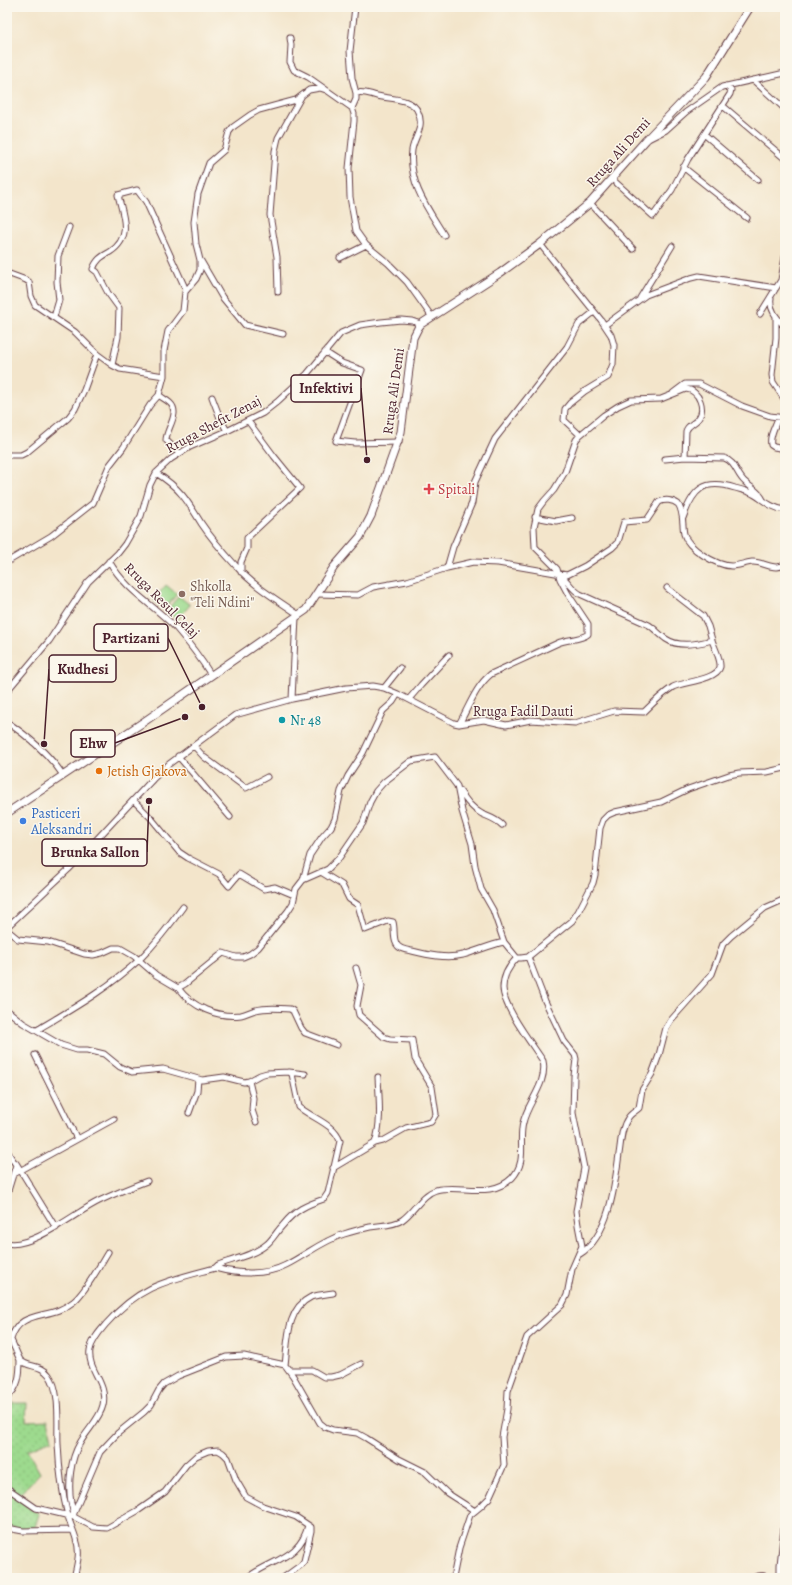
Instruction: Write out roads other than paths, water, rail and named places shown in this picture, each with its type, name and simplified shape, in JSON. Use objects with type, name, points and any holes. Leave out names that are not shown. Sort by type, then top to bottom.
[{"type":"main road","name":"Rruga Ali Demi","points":[[7,813],[306,610],[331,571],[353,546],[366,528],[399,442],[403,425],[413,338],[418,328],[421,324],[494,277],[540,244],[590,202],[706,77],[750,7]]},
{"type":"street","points":[[352,108],[355,102],[356,94],[352,78],[350,52],[354,7]]},
{"type":"street","points":[[290,38],[291,66],[294,70],[308,77],[352,108],[354,121],[349,168],[350,197],[356,231],[366,245],[388,263],[407,282],[432,317]]},
{"type":"street","points":[[646,140],[666,130],[686,112],[716,90],[726,86],[785,73]]},
{"type":"street","points":[[753,80],[785,109]]},
{"type":"street","points":[[612,179],[653,216],[672,190],[683,167],[730,94],[731,90],[726,86]]},
{"type":"street","points":[[278,292],[278,263],[270,215],[275,151],[278,138],[301,97],[309,90],[320,88],[326,90]]},
{"type":"street","points":[[356,94],[364,92],[389,97],[409,103],[418,111],[421,125],[412,149],[416,182],[419,194],[444,235]]},
{"type":"street","points":[[283,334],[245,325],[222,296],[200,260],[196,244],[194,222],[198,194],[209,163],[224,150],[229,132],[238,122],[259,110],[301,97]]},
{"type":"street","points":[[723,106],[783,157]]},
{"type":"street","points":[[704,134],[758,180]]},
{"type":"street","points":[[683,167],[747,218]]},
{"type":"street","points":[[112,365],[118,337],[119,308],[108,293],[97,272],[94,270],[98,259],[116,248],[120,244],[123,237],[125,224],[118,195],[137,190],[146,202],[186,290]]},
{"type":"street","points":[[590,202],[633,249]]},
{"type":"street","points":[[54,317],[59,300],[57,282],[58,256],[69,227]]},
{"type":"street","points":[[540,244],[605,325],[611,335],[614,345],[611,372],[608,378],[585,391],[565,409],[564,420],[580,435]]},
{"type":"street","points":[[340,258],[366,245]]},
{"type":"street","points":[[638,301],[672,246]]},
{"type":"street","points":[[760,314],[783,274],[785,257]]},
{"type":"street","points":[[7,562],[51,536],[93,503],[109,466],[123,448],[150,405],[159,395],[164,376],[164,351],[167,335],[173,323],[183,312],[185,307],[184,296],[186,290],[198,275],[200,260]]},
{"type":"street","points":[[7,273],[29,282],[31,296],[35,305],[75,332],[97,354],[112,365],[120,369],[164,376]]},
{"type":"street","points":[[605,325],[638,301],[658,290],[699,276],[776,288]]},
{"type":"street","points":[[771,296],[771,308],[776,317],[785,326]]},
{"type":"street","points":[[447,568],[453,547],[472,503],[476,482],[495,439],[567,347],[579,324],[594,312]]},
{"type":"street","points":[[776,317],[776,338],[772,374],[773,382],[785,400]]},
{"type":"street","name":"Rruga Shefit Zenaj","points":[[7,691],[49,642],[88,582],[118,553],[136,527],[150,485],[156,473],[163,466],[179,453],[263,413],[292,389],[319,361],[341,333],[360,325],[401,320],[421,324]]},
{"type":"street","points":[[325,352],[342,363],[362,370],[336,441],[355,443],[399,442]]},
{"type":"street","points":[[7,455],[21,455],[27,452],[68,418],[80,401],[97,354]]},
{"type":"street","points":[[670,396],[685,384],[699,384],[742,406],[778,418],[785,418]]},
{"type":"street","points":[[459,724],[477,690],[483,681],[491,674],[558,642],[582,638],[588,634],[588,624],[568,594],[553,564],[535,547],[534,527],[535,517],[541,504],[554,490],[565,472],[573,447],[580,435],[613,409],[631,400],[661,399],[686,389],[699,396],[700,415],[698,420],[687,427],[685,457]]},
{"type":"street","points":[[159,395],[172,404],[172,422],[166,440],[179,453]]},
{"type":"street","points":[[212,397],[227,431]]},
{"type":"street","points":[[778,418],[770,441],[771,445],[785,449]]},
{"type":"street","points":[[241,572],[241,562],[248,548],[247,538],[300,488],[248,421]]},
{"type":"street","points":[[665,459],[685,457],[724,458],[729,460],[744,482],[762,497],[763,502]]},
{"type":"street","points":[[156,473],[175,486],[184,496],[202,524],[241,572],[298,616],[292,699]]},
{"type":"street","points":[[683,519],[691,497],[704,486],[711,484],[726,485],[749,492],[763,502],[777,509],[785,510]]},
{"type":"street","points":[[317,594],[358,595],[373,587],[407,581],[447,568],[473,562],[498,563],[567,575],[612,548],[618,542],[624,522],[647,520],[659,502],[670,501],[678,504],[683,519],[684,534],[689,543],[717,563],[730,566],[755,562],[774,567],[785,565]]},
{"type":"street","points":[[535,517],[556,521],[572,518]]},
{"type":"street","name":"Rruga Resul Çelaj","points":[[109,561],[123,582],[176,628],[200,658],[211,675]]},
{"type":"street","points":[[559,574],[574,591],[649,625],[665,639],[673,643],[693,644],[712,640]]},
{"type":"street","name":"Rruga Fadil Dauti","points":[[7,927],[69,869],[153,779],[178,756],[194,746],[235,715],[292,699],[346,688],[373,686],[384,688],[398,694],[449,721],[459,724],[484,720],[506,725],[531,720],[575,723],[614,711],[644,712],[672,688],[680,684],[701,680],[717,672],[720,668],[708,626],[703,616],[667,588]]},
{"type":"street","points":[[409,699],[449,655]]},
{"type":"street","points":[[384,688],[400,668]]},
{"type":"street","points":[[304,880],[310,855],[331,827],[335,818],[341,791],[348,776],[363,753],[384,711],[393,702],[398,694]]},
{"type":"street","points":[[7,722],[33,741],[63,775]]},
{"type":"street","points":[[194,746],[204,757],[246,788],[267,777]]},
{"type":"street","points":[[178,756],[230,817]]},
{"type":"street","points":[[178,988],[223,953],[236,957],[243,957],[258,948],[288,911],[293,903],[296,889],[304,880],[328,869],[353,840],[363,823],[370,802],[376,791],[384,782],[411,761],[435,757],[467,802],[474,808],[497,820],[502,825]]},
{"type":"street","points":[[215,1268],[261,1273],[272,1271],[286,1265],[324,1241],[336,1236],[395,1223],[402,1220],[430,1193],[436,1190],[477,1190],[490,1188],[504,1184],[512,1178],[522,1160],[523,1123],[540,1082],[544,1066],[543,1061],[510,1010],[505,998],[503,988],[504,981],[511,965],[517,958],[528,957],[572,921],[578,912],[593,883],[600,828],[603,820],[608,815],[615,812],[661,802],[688,789],[729,775],[739,773],[767,772],[785,768]]},
{"type":"street","points":[[457,786],[462,811],[472,844],[478,881],[493,910],[504,942],[517,958]]},
{"type":"street","points":[[134,801],[151,818],[180,852],[188,858],[219,874],[229,886],[239,874],[264,889],[275,887],[294,895]]},
{"type":"street","points":[[321,872],[342,885],[349,899],[358,905],[365,930],[388,921],[394,922],[395,942],[398,946],[405,949],[436,956],[448,957],[462,955],[504,942]]},
{"type":"street","points":[[579,1255],[587,1250],[594,1242],[602,1226],[614,1189],[623,1127],[628,1116],[639,1108],[642,1090],[654,1068],[666,1028],[671,1020],[712,974],[717,964],[723,944],[765,908],[785,899]]},
{"type":"street","points":[[37,1030],[102,990],[139,960],[158,940],[183,907]]},
{"type":"street","points":[[7,930],[18,940],[39,940],[84,954],[93,955],[113,948],[120,948],[139,960],[156,975],[178,988],[184,997],[205,1010],[217,1013],[242,1014],[267,1008],[290,1009],[294,1011],[301,1028],[306,1032],[337,1045]]},
{"type":"street","points":[[453,1578],[459,1548],[470,1515],[489,1498],[504,1465],[502,1437],[507,1409],[508,1391],[527,1336],[565,1301],[570,1287],[572,1268],[581,1250],[582,1242],[576,1211],[584,1168],[573,1113],[576,1059],[575,1055],[564,1041],[545,1001],[528,957]]},
{"type":"street","points":[[333,1168],[375,1143],[406,1128],[431,1122],[436,1114],[432,1087],[415,1059],[412,1040],[397,1040],[384,1037],[359,1015],[357,1006],[361,985],[356,968]]},
{"type":"street","points":[[7,1010],[23,1023],[61,1045],[68,1048],[104,1054],[120,1067],[132,1072],[163,1070],[198,1079],[209,1080],[224,1077],[249,1081],[267,1072],[305,1074]]},
{"type":"street","points":[[35,1055],[77,1139]]},
{"type":"street","points":[[74,1515],[70,1491],[74,1456],[78,1445],[101,1411],[104,1398],[102,1383],[92,1365],[90,1357],[90,1349],[93,1341],[114,1315],[145,1290],[163,1282],[215,1268],[218,1265],[253,1252],[267,1244],[298,1210],[324,1199],[328,1193],[333,1168],[340,1146],[338,1137],[325,1124],[299,1107],[292,1074],[289,1072]]},
{"type":"street","points":[[375,1143],[378,1134],[380,1107],[378,1078]]},
{"type":"street","points":[[189,1113],[197,1091],[198,1079]]},
{"type":"street","points":[[249,1081],[253,1098],[252,1110],[256,1122]]},
{"type":"street","points":[[14,1174],[114,1119]]},
{"type":"street","points":[[7,1126],[7,1132]]},
{"type":"street","points":[[7,1151],[56,1228]]},
{"type":"street","points":[[7,1194],[16,1163]]},
{"type":"street","points":[[7,1242],[18,1244],[56,1228],[98,1201],[147,1181]]},
{"type":"street","points":[[11,1339],[16,1327],[24,1319],[50,1314],[74,1302],[98,1270],[108,1252]]},
{"type":"street","points":[[286,1365],[290,1321],[296,1311],[303,1303],[312,1297],[333,1293]]},
{"type":"street","points":[[7,1331],[20,1360],[18,1380],[15,1388],[7,1397]]},
{"type":"street","points":[[74,1515],[100,1452],[118,1433],[151,1405],[164,1384],[178,1376],[226,1357],[244,1356],[286,1365],[320,1422],[325,1427],[333,1430],[357,1433],[366,1438],[399,1459],[425,1472],[447,1493],[475,1511]]},
{"type":"street","points":[[20,1360],[23,1363],[39,1367],[45,1371],[52,1383],[58,1410],[59,1450],[68,1516],[79,1550],[74,1578]]},
{"type":"street","points":[[290,1370],[312,1370],[324,1377],[331,1377],[340,1375],[361,1364]]},
{"type":"street","points":[[7,1488],[36,1508],[68,1516],[74,1515],[93,1526],[100,1528],[112,1526],[165,1492],[196,1456],[213,1450],[218,1450],[228,1458],[236,1480],[246,1497],[263,1506],[296,1517],[311,1527],[304,1561],[301,1565],[283,1578]]},
{"type":"street","points":[[780,1578],[785,1519]]},
{"type":"street","points":[[247,1578],[262,1567],[298,1547],[306,1535],[308,1525]]},
{"type":"street","points":[[7,1528],[23,1531],[73,1530]]},
{"type":"street","points":[[753,1578],[756,1576],[761,1576],[772,1578]]},
{"type":"place","name":"Infektivi","points":[[367,460]]},
{"type":"place","name":"Spitali","points":[[429,489]]},
{"type":"place","name":"Shkolla \"Teli Ndini\"","points":[[182,594]]},
{"type":"place","name":"Partizani","points":[[202,707]]},
{"type":"place","name":"Ehw","points":[[185,717]]},
{"type":"place","name":"Nr 48","points":[[282,720]]},
{"type":"place","name":"Kudhesi","points":[[44,744]]},
{"type":"place","name":"Jetish Gjakova","points":[[99,771]]},
{"type":"place","name":"Brunka Sallon","points":[[149,801]]},
{"type":"place","name":"Pasticeri Aleksandri","points":[[23,821]]}]
